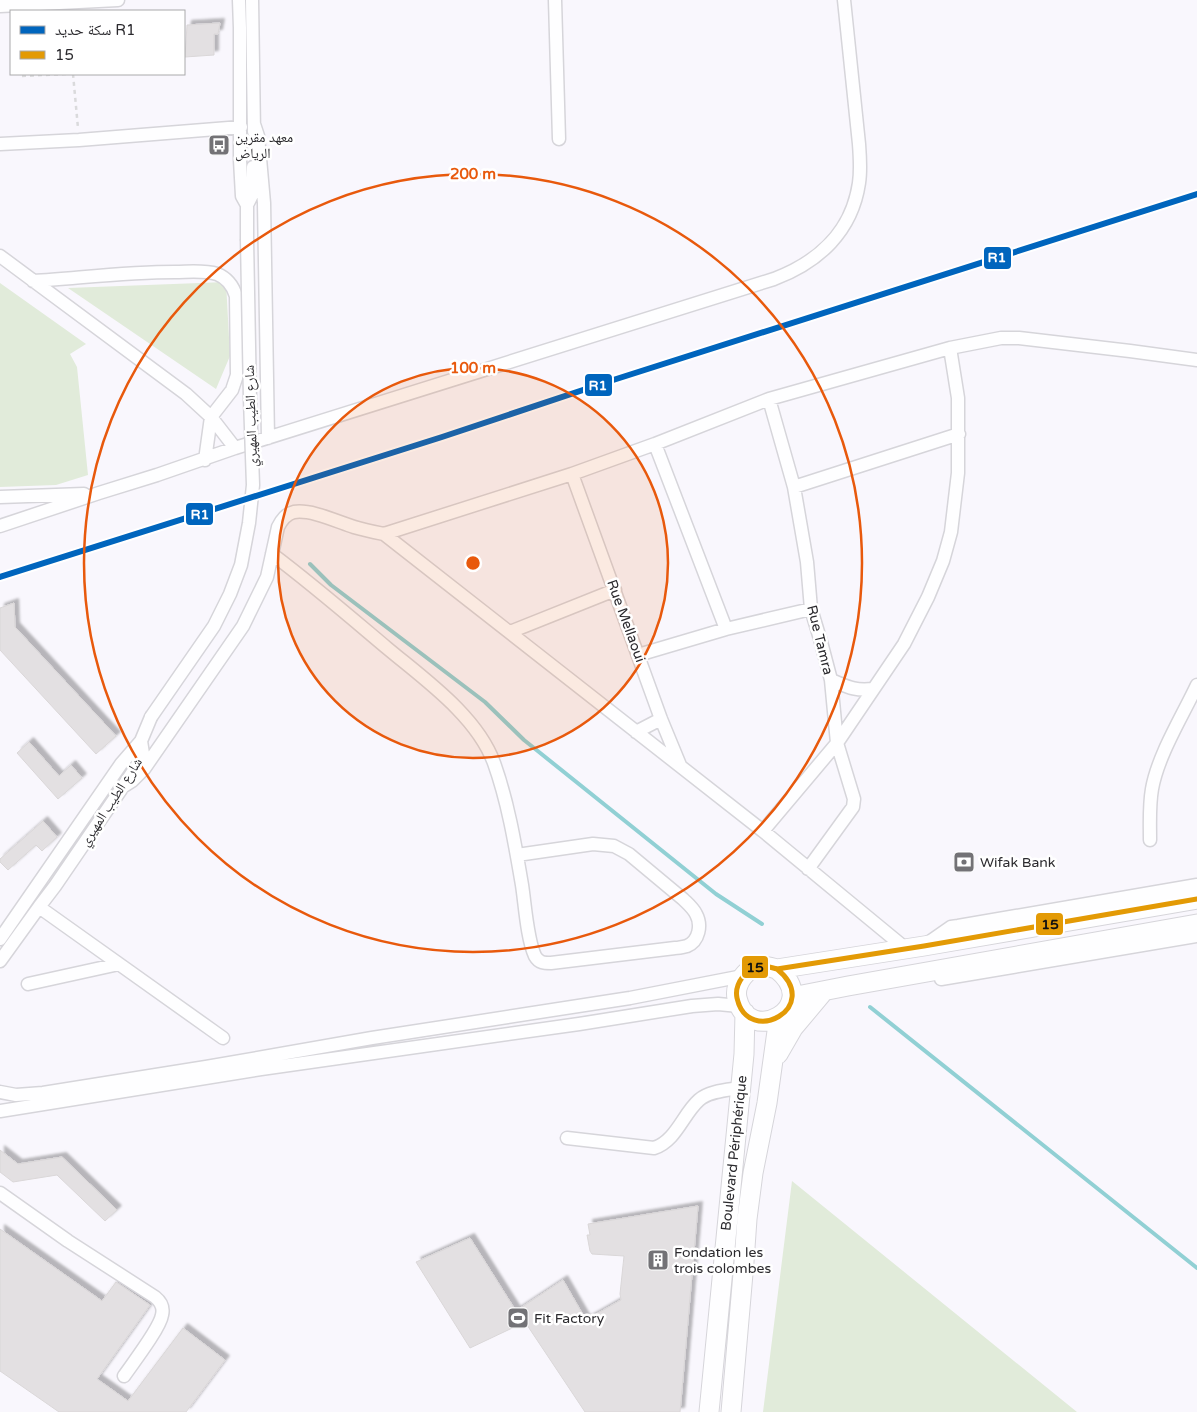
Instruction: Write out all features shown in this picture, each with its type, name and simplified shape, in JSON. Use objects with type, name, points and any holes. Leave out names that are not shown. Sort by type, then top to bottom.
[{"type":"highway","points":[[777,969],[786,976],[791,986],[792,997],[790,1005],[786,1012],[771,1021],[752,1019],[742,1010],[736,996],[737,990],[743,976],[751,969],[761,966],[777,969],[1197,899]]},
{"type":"highway","points":[[792,997],[1197,924]]},
{"type":"highway","points":[[773,1064],[793,1028],[824,991]]},
{"type":"highway","name":"Boulevard Périphérique","points":[[709,1412],[744,1054],[742,1010]]},
{"type":"highway","name":"Boulevard Périphérique","points":[[731,1412],[748,1210],[780,1017]]},
{"type":"street","points":[[0,6],[118,0]]},
{"type":"street","points":[[239,0],[240,160],[242,196],[246,205]]},
{"type":"street","points":[[246,205],[253,193],[252,0]]},
{"type":"street","points":[[555,0],[559,139]]},
{"type":"street","points":[[0,526],[205,460],[235,448],[774,279],[788,274],[813,259],[843,228],[857,197],[860,181],[859,144],[844,0]]},
{"type":"street","points":[[254,124],[258,136],[264,203],[268,438]]},
{"type":"street","points":[[0,144],[79,140],[241,127]]},
{"type":"street","name":"شارع الطيب المهيري","points":[[0,939],[121,764],[141,741],[151,717],[214,626],[230,594],[241,565],[249,523],[253,485],[246,205]]},
{"type":"street","points":[[0,256],[186,394],[211,417],[235,448]]},
{"type":"street","points":[[33,281],[161,272],[200,272],[216,274],[225,278],[233,287],[236,296],[237,375],[232,390],[211,417],[205,460]]},
{"type":"street","points":[[384,534],[572,474],[769,399],[950,348],[1001,338],[1018,338],[1197,360]]},
{"type":"street","points":[[762,831],[837,743],[874,689],[904,644],[928,597],[943,561],[951,532],[956,501],[959,434],[958,398],[950,348]]},
{"type":"street","name":"Rue Tamra","points":[[769,399],[794,487],[807,562],[811,609],[831,680],[837,743],[854,799],[853,807],[808,869]]},
{"type":"street","points":[[794,487],[959,434]]},
{"type":"street","points":[[655,444],[726,629]]},
{"type":"street","name":"Rue Mellaoui","points":[[572,474],[661,719],[681,767]]},
{"type":"street","points":[[0,497],[99,493]]},
{"type":"street","points":[[121,788],[132,781],[144,768],[243,626],[267,577],[278,527],[282,519],[293,512],[309,513],[356,528],[384,534],[762,831],[905,948]]},
{"type":"street","points":[[272,554],[310,583],[444,696],[481,736],[493,760],[504,797],[517,855],[531,941],[540,962],[551,963],[675,948],[689,945],[698,935],[699,922],[692,908],[621,848],[608,844],[593,844],[517,855]]},
{"type":"street","points":[[510,632],[615,590]]},
{"type":"street","points":[[638,655],[726,629],[811,609]]},
{"type":"street","points":[[831,680],[860,691],[874,689]]},
{"type":"street","points":[[1150,840],[1152,788],[1159,763],[1197,687]]},
{"type":"street","points":[[636,732],[661,719]]},
{"type":"street","name":"شارع الطيب المهيري","points":[[0,961],[55,886],[135,769],[143,754],[141,741]]},
{"type":"street","points":[[924,946],[951,928],[1197,885]]},
{"type":"street","points":[[38,907],[223,1038]]},
{"type":"street","points":[[848,986],[854,992],[869,991],[1197,936]]},
{"type":"street","points":[[28,984],[119,964]]},
{"type":"street","points":[[0,1092],[16,1095],[53,1091],[372,1038],[630,998],[743,976]]},
{"type":"street","points":[[0,1111],[692,1006],[718,1004],[742,1010]]},
{"type":"street","points":[[567,1138],[654,1148],[669,1140],[700,1099],[711,1094],[740,1088]]},
{"type":"street","points":[[0,1192],[68,1241],[159,1301],[162,1317],[124,1376]]},
{"type":"path","points":[[22,76],[45,75]]},
{"type":"path","points":[[73,75],[79,140]]},
{"type":"green space","points":[[226,282],[230,356],[216,389],[68,288]]},
{"type":"green space","points":[[0,283],[86,344],[70,354],[77,367],[88,475],[56,485],[0,487]]},
{"type":"green space","points":[[792,1181],[1077,1412],[763,1412]]},
{"type":"building","points":[[220,23],[218,34],[214,34],[214,55],[185,57],[187,25]]},
{"type":"building","points":[[14,603],[15,627],[116,736],[96,754],[0,650],[0,608]]},
{"type":"building","points":[[29,742],[59,776],[71,765],[82,778],[58,799],[17,753]]},
{"type":"building","points":[[43,821],[57,837],[42,851],[36,845],[8,870],[0,862],[0,859]]},
{"type":"building","points":[[0,1150],[18,1164],[62,1157],[117,1210],[105,1221],[57,1175],[13,1182],[0,1172]]},
{"type":"building","points":[[698,1206],[680,1412],[585,1412],[525,1322],[470,1348],[416,1262],[470,1238],[516,1311],[563,1280],[586,1320],[621,1300],[624,1256],[592,1254],[587,1235],[590,1235],[588,1224]]},
{"type":"building","points":[[0,1229],[102,1301],[116,1282],[150,1305],[97,1379],[128,1401],[183,1328],[225,1360],[186,1412],[59,1412],[0,1371]]},
{"type":"waterway","points":[[310,564],[331,585],[485,702],[524,740],[716,894],[762,924]]},
{"type":"waterway","points":[[870,1007],[1197,1268]]},
{"type":"rail line","name":"R1","points":[[0,577],[1197,194]]},
{"type":"transit line","name":"15","points":[[777,969],[789,983],[792,997],[788,1008],[779,1016],[767,1021],[754,1020],[744,1013],[737,998],[737,993],[743,977],[747,972],[756,967],[764,966],[777,969],[1197,899]]},
{"type":"place","name":"معهد مقرين الرياض","points":[[219,145]]},
{"type":"place","name":"Wifak Bank","points":[[964,862]]},
{"type":"place","name":"Fondation les trois colombes","points":[[658,1260]]},
{"type":"place","name":"Fit Factory","points":[[518,1318]]}]
